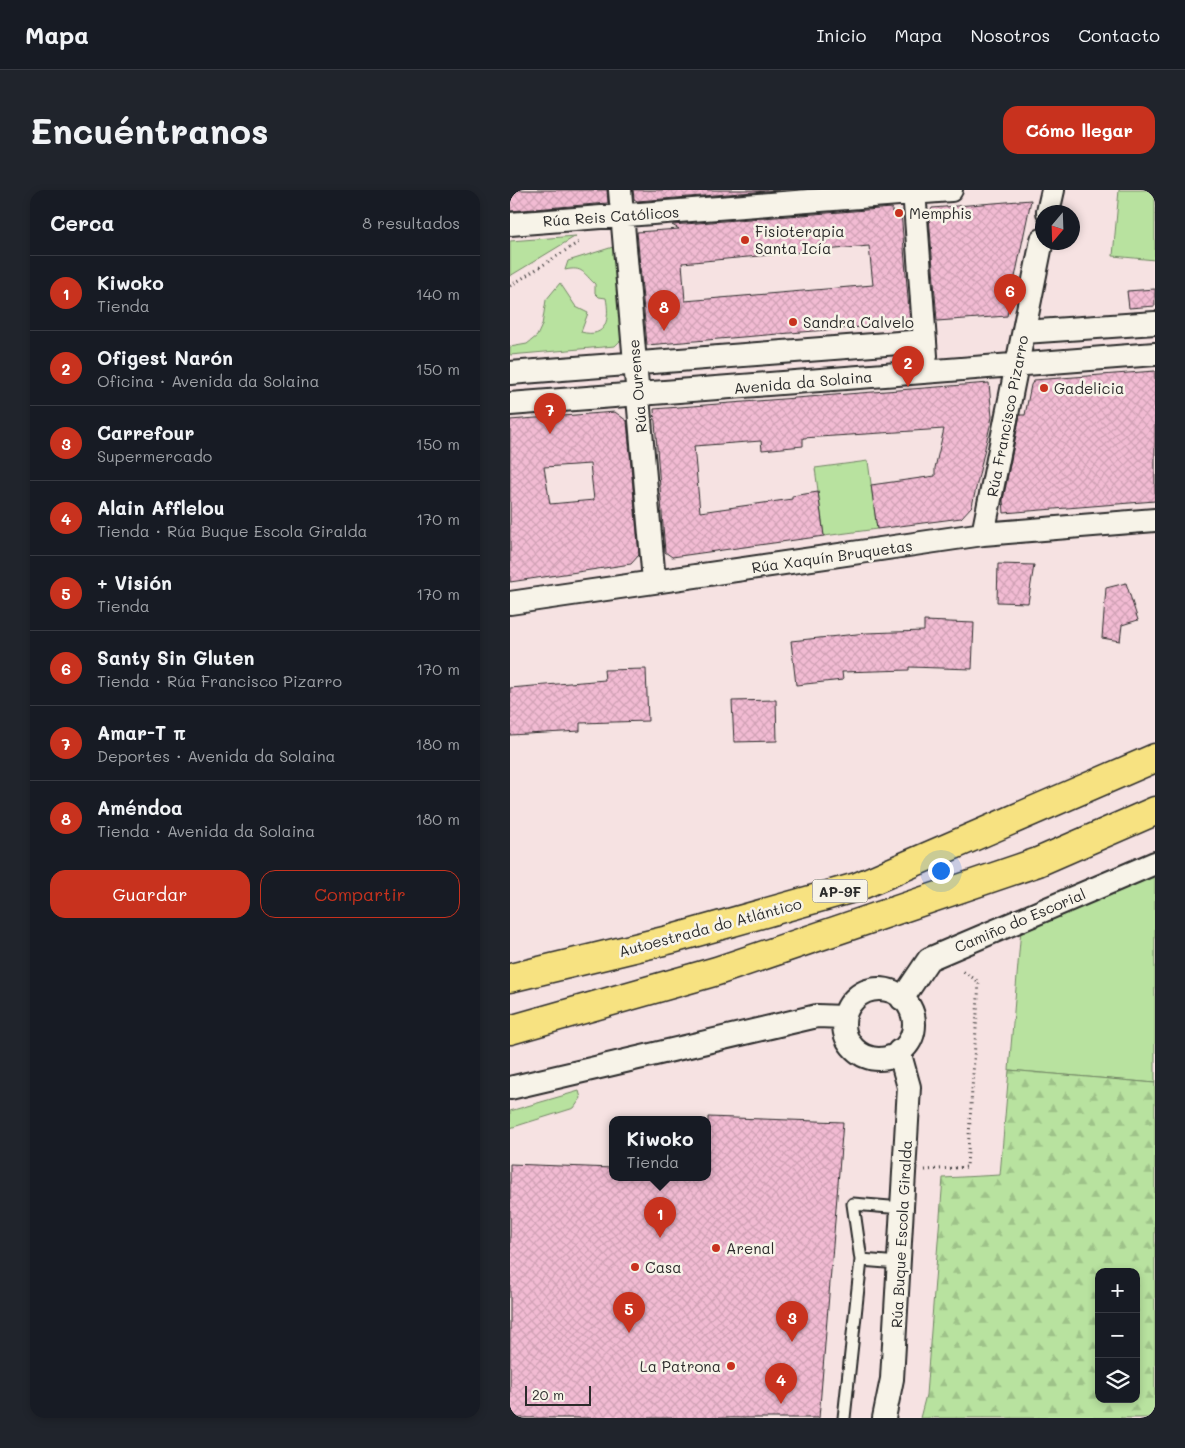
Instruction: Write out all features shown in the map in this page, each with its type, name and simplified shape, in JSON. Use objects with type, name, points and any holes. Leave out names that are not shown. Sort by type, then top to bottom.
[{"type":"highway","name":"Autoestrada do Atlántico","points":[[510,978],[672,939],[857,887],[1155,758]]},
{"type":"highway","name":"AP-9F","points":[[510,1030],[717,971],[1038,862],[1155,810]]},
{"type":"street","name":"Rúa Ourense","points":[[620,190],[654,581]]},
{"type":"street","name":"Rúa Reis Católicos","points":[[510,224],[914,191],[951,190]]},
{"type":"street","points":[[1050,205],[1053,190]]},
{"type":"street","points":[[914,191],[927,372]]},
{"type":"street","name":"Rúa Francisco Pizarro","points":[[983,534],[1040,250]]},
{"type":"street","points":[[1024,332],[1155,323]]},
{"type":"street","name":"Avenida da Solaina","points":[[510,373],[925,341]]},
{"type":"street","name":"Avenida da Solaina","points":[[510,404],[1155,354]]},
{"type":"street","name":"Rúa Xaquín Bruquetas","points":[[510,603],[983,534],[1155,520]]},
{"type":"street","name":"Camiño do Escorial","points":[[902,999],[929,959],[1155,863]]},
{"type":"street","points":[[886,989],[897,994],[902,999],[908,1005],[914,1023],[912,1035],[906,1046],[899,1052],[883,1058],[868,1057],[857,1051],[849,1042],[844,1031],[844,1017],[848,1005],[859,995],[869,990],[886,989]]},
{"type":"street","points":[[510,1088],[817,1016],[844,1017]]},
{"type":"street","name":"Rúa Buque Escola Giralda","points":[[884,1418],[892,1379],[909,1087],[899,1052]]},
{"type":"lane","points":[[844,1418],[861,1260],[853,1204],[902,1208]]},
{"type":"lane","points":[[861,1260],[899,1263]]},
{"type":"path","points":[[510,286],[591,234],[590,218]]},
{"type":"path","points":[[904,1172],[967,1167],[979,982],[940,954]]},
{"type":"green space","points":[[1119,190],[1155,190],[1155,260],[1113,256]]},
{"type":"green space","points":[[576,236],[510,276],[510,241]]},
{"type":"green space","points":[[613,247],[622,339],[615,346],[510,355],[510,347],[527,344],[537,336],[542,325],[546,300],[560,283],[576,307],[588,313],[581,332],[590,333],[601,330],[607,319],[606,298],[599,297],[595,293],[595,284],[582,271],[576,269],[565,270],[568,261]]},
{"type":"green space","points":[[868,461],[877,529],[824,536],[815,468]]},
{"type":"green space","points":[[1155,871],[1155,1083],[1009,1070],[1021,929]]},
{"type":"green space","points":[[1009,1070],[1155,1083],[1155,1418],[920,1418],[926,1395],[943,1178],[1000,1175]]},
{"type":"green space","points":[[579,1091],[581,1098],[574,1108],[510,1128],[510,1111]]},
{"type":"building","points":[[510,190],[607,190],[608,203],[510,211]]},
{"type":"building","points":[[633,190],[780,190],[637,201],[634,199]]},
{"type":"building","points":[[1031,200],[1007,316],[937,321],[929,216],[932,208]]},
{"type":"building","points":[[892,208],[892,212],[901,211],[910,323],[647,345],[637,232],[679,229],[672,225]],"holes":[[[869,246],[873,285],[685,301],[682,263]]]},
{"type":"building","points":[[1155,289],[1155,306],[1129,308],[1127,291]]},
{"type":"building","points":[[1155,371],[1155,501],[1004,513],[1003,500],[1020,415],[1025,415],[1031,385],[1034,380]]},
{"type":"building","points":[[989,383],[992,417],[972,506],[961,518],[877,529],[871,485],[935,476],[935,468],[944,429],[803,438],[803,446],[762,450],[761,441],[694,446],[700,512],[792,499],[792,496],[818,492],[824,536],[672,557],[665,552],[654,409]]},
{"type":"building","points":[[615,412],[627,421],[639,555],[631,564],[510,582],[510,420]],"holes":[[[590,464],[594,500],[550,504],[544,467]]]},
{"type":"building","points":[[998,564],[1034,565],[1028,603],[997,602]]},
{"type":"building","points":[[1126,583],[1138,620],[1122,625],[1120,641],[1102,638],[1106,588]]},
{"type":"building","points":[[924,621],[974,623],[972,669],[909,667],[909,670],[842,672],[843,680],[796,685],[791,641],[866,633],[924,631]]},
{"type":"building","points":[[646,669],[648,721],[580,723],[580,731],[510,735],[510,688],[605,680],[604,670]]},
{"type":"building","points":[[776,700],[777,741],[734,742],[732,701]]},
{"type":"building","points":[[711,1117],[843,1122],[819,1418],[510,1418],[510,1164],[609,1168],[609,1181],[711,1181]]},
{"type":"place","name":"Memphis","points":[[899,213]]},
{"type":"place","name":"Fisioterapia Santa Icía","points":[[745,240]]},
{"type":"place","name":"Santy Sin Gluten","points":[[1010,315]]},
{"type":"place","name":"Sandra Calvelo","points":[[793,322]]},
{"type":"place","name":"Améndoa","points":[[664,331]]},
{"type":"place","name":"Ofigest Narón","points":[[908,387]]},
{"type":"place","name":"Gadelicia","points":[[1044,388]]},
{"type":"place","name":"Amar-T π","points":[[550,434]]},
{"type":"place","name":"Kiwoko","points":[[660,1238]]},
{"type":"place","name":"Arenal","points":[[716,1248]]},
{"type":"place","name":"Casa","points":[[635,1267]]},
{"type":"place","name":"+ Visión","points":[[629,1333]]},
{"type":"place","name":"Carrefour","points":[[792,1342]]},
{"type":"place","name":"La Patrona","points":[[731,1366]]},
{"type":"place","name":"Alain Afflelou","points":[[781,1404]]}]
